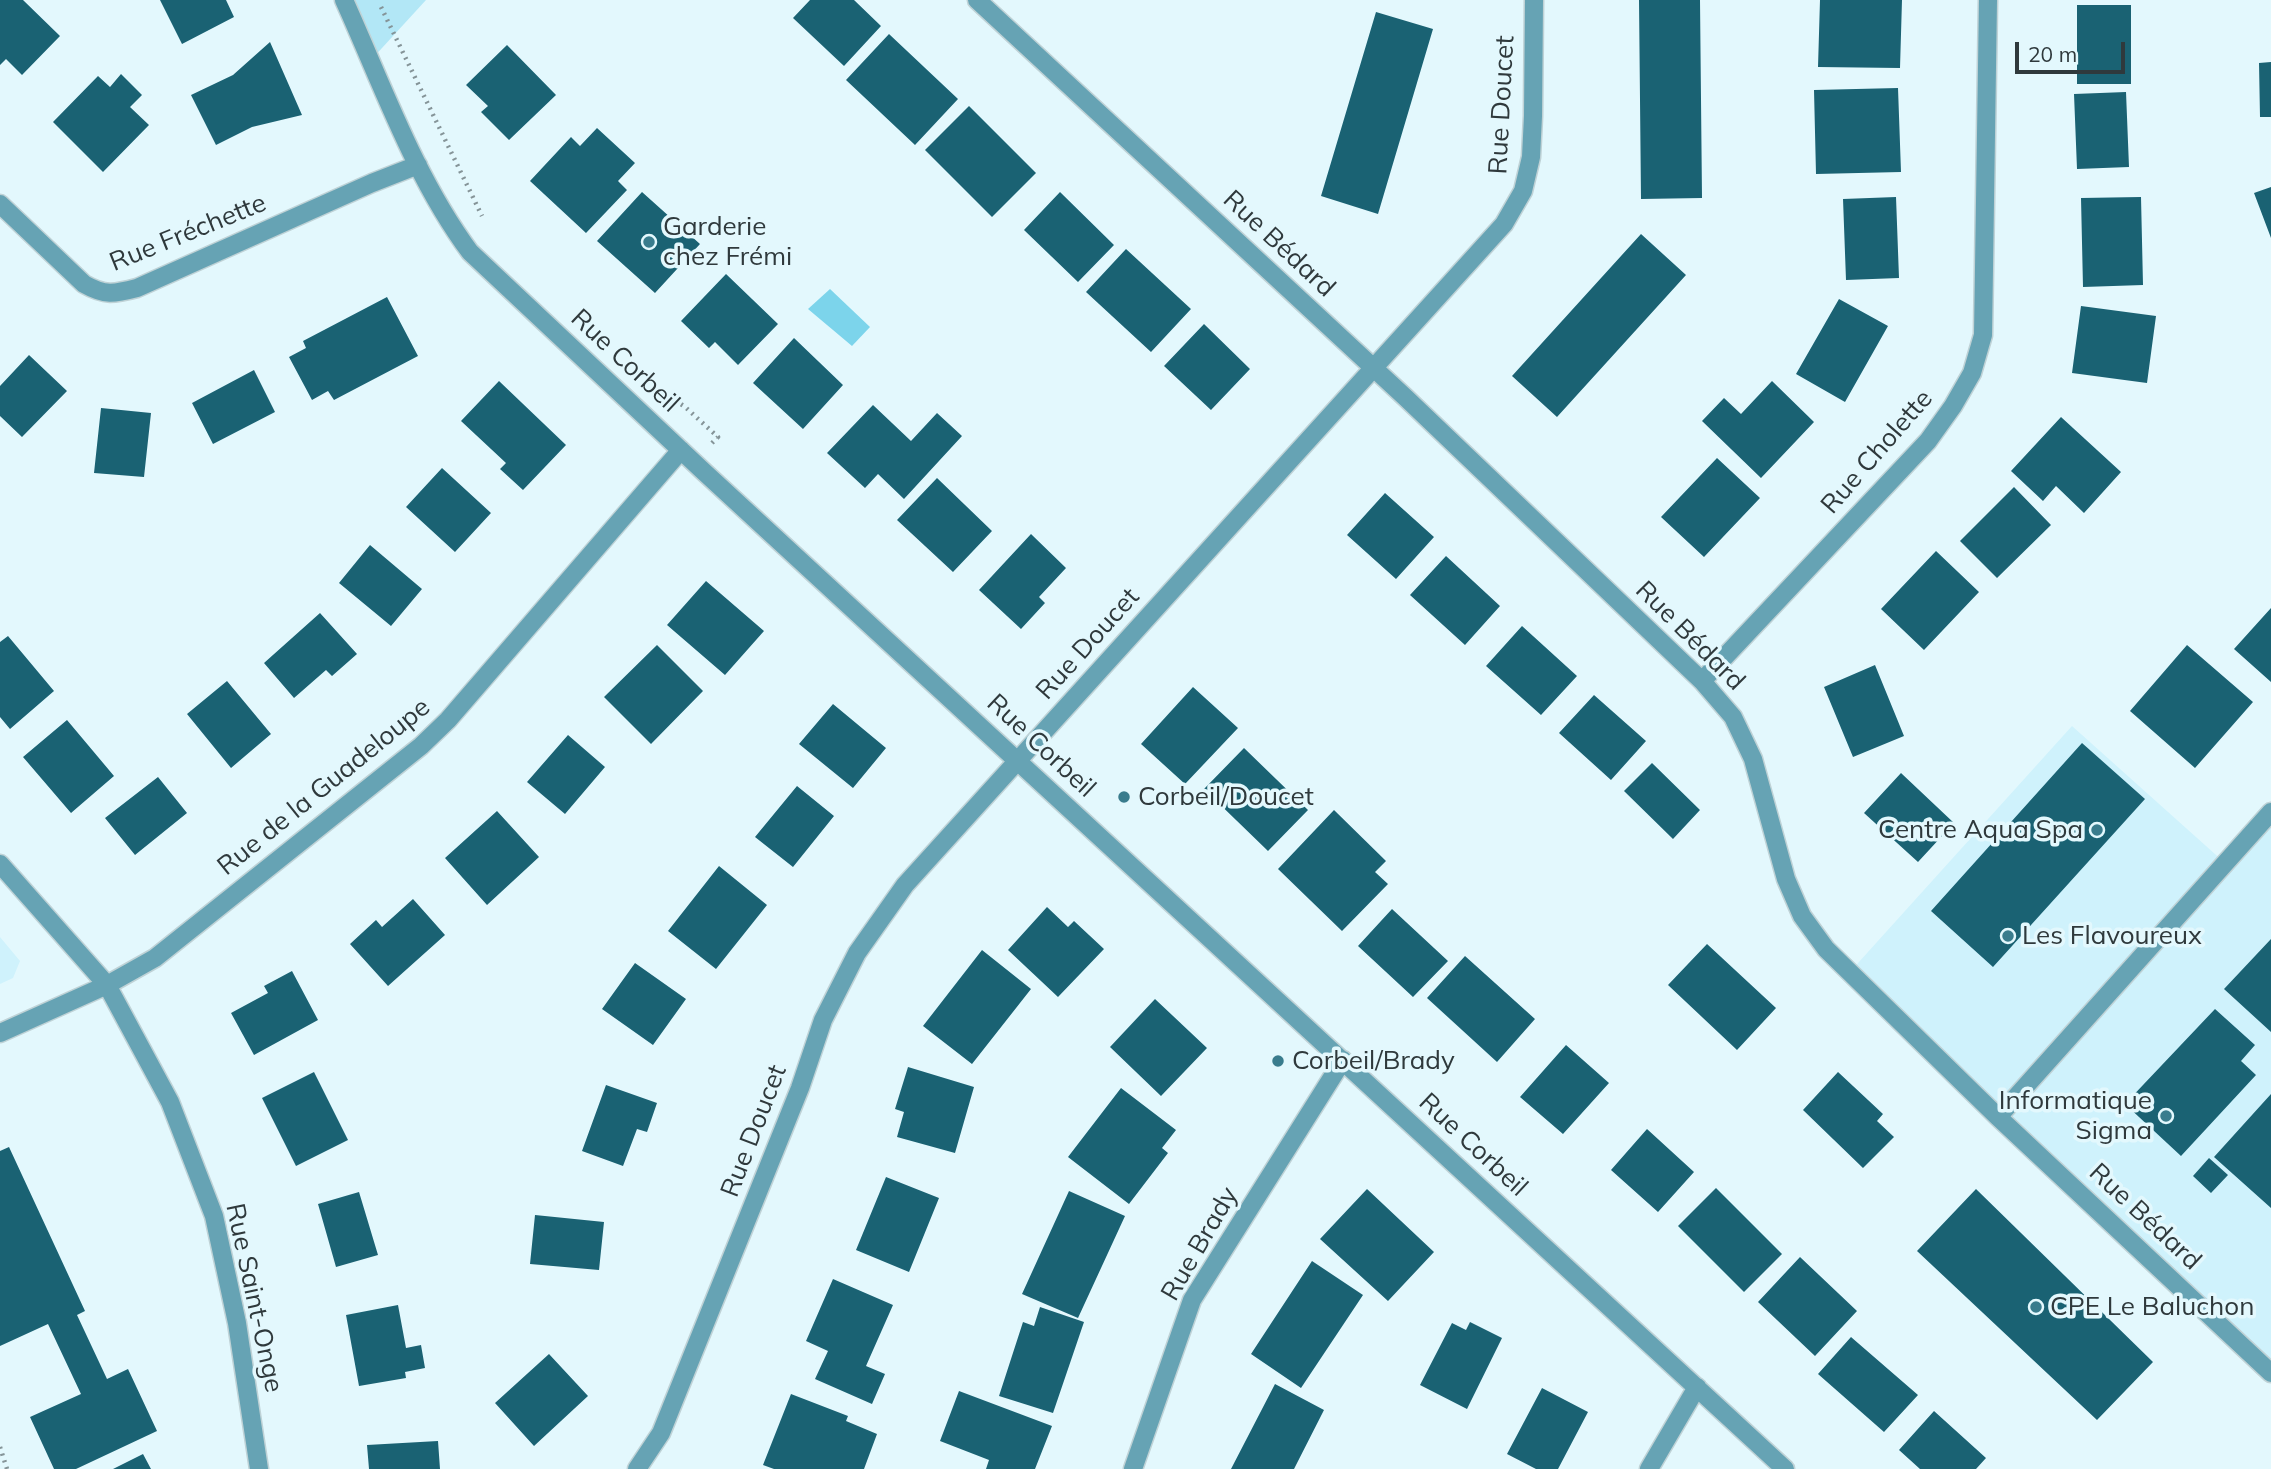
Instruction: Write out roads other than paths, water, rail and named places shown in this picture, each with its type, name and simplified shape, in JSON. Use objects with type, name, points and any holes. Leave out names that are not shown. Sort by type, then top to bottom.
[{"type":"street","name":"Rue Corbeil","points":[[344,0],[418,165],[450,225],[470,252],[1785,1469]]},
{"type":"street","name":"Rue Bédard","points":[[977,0],[1374,368],[1702,681],[1733,716],[1752,759],[1786,879],[1802,915],[1826,948],[1998,1116],[2271,1373]]},
{"type":"street","name":"Rue Doucet","points":[[637,1469],[661,1433],[800,1088],[823,1020],[857,953],[905,885],[1504,223],[1523,191],[1531,157],[1534,0]]},
{"type":"street","name":"Rue Cholette","points":[[1702,681],[1928,441],[1954,406],[1972,373],[1983,335],[1988,0]]},
{"type":"street","name":"Rue Fréchette","points":[[0,204],[84,284],[100,293],[115,294],[137,288],[418,165]]},
{"type":"street","name":"Rue de la Guadeloupe","points":[[0,1033],[107,985],[155,957],[421,746],[457,709],[681,450]]},
{"type":"street","points":[[1998,1116],[2271,812]]},
{"type":"street","name":"Rue Saint-Onge","points":[[0,864],[107,985],[170,1102],[214,1216],[237,1323],[259,1469]]},
{"type":"street","name":"Rue Brady","points":[[1133,1469],[1192,1300],[1343,1060]]},
{"type":"street","points":[[1649,1469],[1697,1387]]},
{"type":"place","name":"Garderie chez Frémi","points":[[649,242]]},
{"type":"place","name":"Corbeil/Doucet","points":[[1124,797]]},
{"type":"place","name":"Centre Aqua Spa","points":[[2097,830]]},
{"type":"place","name":"Les Flavoureux","points":[[2008,936]]},
{"type":"place","name":"Corbeil/Brady","points":[[1278,1061]]},
{"type":"place","name":"Informatique Sigma","points":[[2166,1116]]},
{"type":"place","name":"CPE Le Baluchon","points":[[2036,1307]]}]
